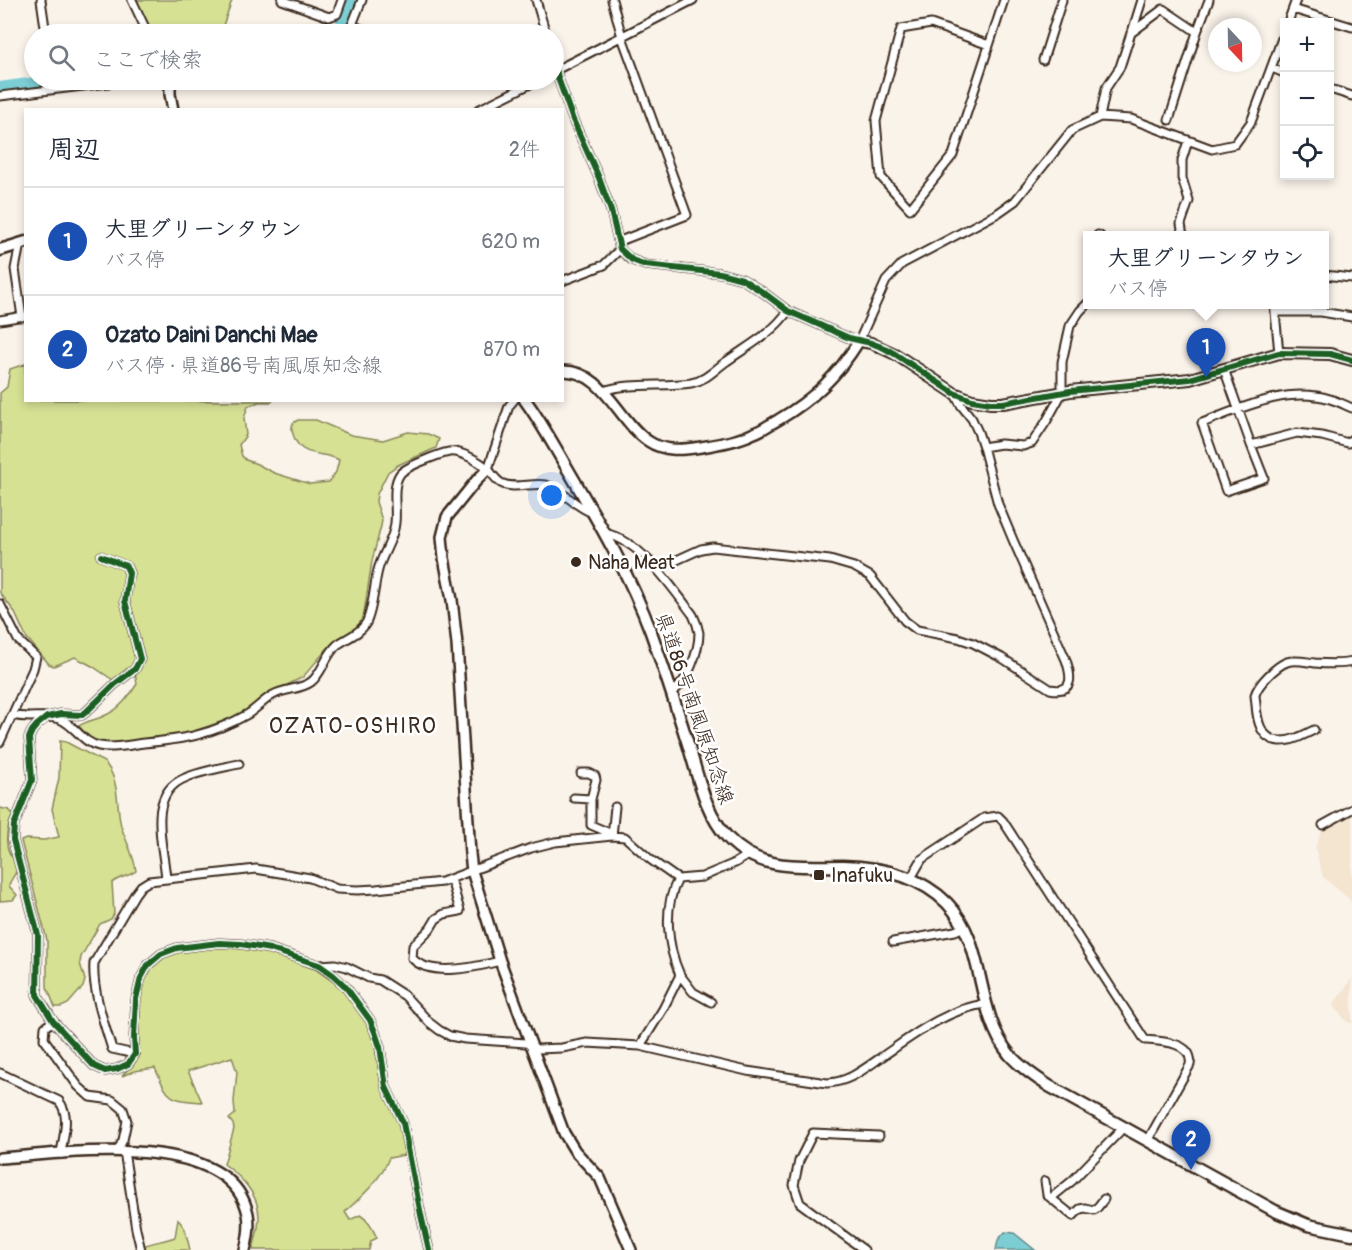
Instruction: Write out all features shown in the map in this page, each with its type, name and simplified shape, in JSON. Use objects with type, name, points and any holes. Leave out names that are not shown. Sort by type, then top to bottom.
[{"type":"main road","points":[[0,250],[23,243]]},
{"type":"main road","name":"県道86号南風原知念線","points":[[526,402],[605,533],[633,587],[672,692],[706,802],[729,839],[748,855],[774,864],[798,867],[845,866],[890,872],[923,884],[955,912],[964,927],[971,943],[987,1004],[999,1038],[1010,1055],[1023,1068],[1049,1086],[1275,1211],[1308,1225],[1352,1234]]},
{"type":"street","points":[[41,0],[45,24]]},
{"type":"street","points":[[132,0],[143,24]]},
{"type":"street","points":[[282,0],[329,17],[337,14],[342,0]]},
{"type":"street","points":[[352,24],[362,0]]},
{"type":"street","points":[[536,0],[543,24]]},
{"type":"street","points":[[564,280],[604,265],[620,245],[687,215],[622,37],[612,0]]},
{"type":"street","points":[[564,66],[693,0]]},
{"type":"street","points":[[989,45],[931,24],[901,29],[876,121],[881,177],[910,208],[953,155],[1004,0]]},
{"type":"street","points":[[1043,60],[1062,0]]},
{"type":"street","points":[[1100,117],[1106,87],[1120,67],[1142,0]]},
{"type":"street","points":[[1169,120],[1209,0]]},
{"type":"street","points":[[1290,18],[1296,0]]},
{"type":"street","points":[[1131,33],[1163,9],[1197,32]]},
{"type":"street","points":[[1293,9],[1352,27]]},
{"type":"street","points":[[564,370],[587,376],[637,431],[654,445],[673,450],[721,443],[754,434],[804,404],[830,380],[859,341],[886,281],[902,264],[998,213],[1015,201],[1071,130],[1100,117],[1131,119],[1212,149],[1235,144],[1251,122],[1280,45]]},
{"type":"street","points":[[1272,68],[1280,71]]},
{"type":"street","points":[[0,96],[50,90]]},
{"type":"street","points":[[170,90],[173,108]]},
{"type":"street","points":[[482,108],[518,90]]},
{"type":"street","points":[[562,90],[603,189],[620,245],[632,260],[645,265],[720,273],[742,279],[788,311],[895,354],[954,393],[972,400],[1004,403],[1103,387],[1190,379],[1279,353],[1330,354],[1352,360]]},
{"type":"street","points":[[1334,91],[1352,96]]},
{"type":"street","points":[[1182,231],[1181,224],[1189,201],[1182,178],[1182,160],[1188,141]]},
{"type":"street","points":[[0,320],[24,316],[15,269],[23,243]]},
{"type":"street","points":[[1329,275],[1352,278]]},
{"type":"street","points":[[983,447],[1001,444],[1023,446],[1032,442],[1062,393],[1062,362],[1070,326],[1083,308]]},
{"type":"street","points":[[1274,309],[1279,353]]},
{"type":"street","points":[[1286,309],[1352,317]]},
{"type":"street","points":[[603,391],[692,383],[702,380],[773,328],[788,311]]},
{"type":"street","points":[[1224,369],[1238,409],[1251,445],[1264,478],[1226,491],[1202,423],[1238,409],[1269,398],[1306,395],[1329,398],[1352,408]]},
{"type":"street","points":[[657,569],[700,549],[713,547],[820,559],[850,565],[870,576],[905,621],[917,630],[973,643],[1002,658],[1050,689],[1062,690],[1071,678],[1066,660],[998,504],[983,447],[972,419],[954,393]]},
{"type":"street","points":[[512,402],[488,469],[447,517],[442,537],[457,644],[472,871],[500,962],[564,1132],[575,1151],[600,1178],[631,1250]]},
{"type":"street","points":[[1251,445],[1297,433],[1323,436],[1348,444],[1352,440]]},
{"type":"street","points":[[47,717],[61,720],[84,739],[98,746],[111,747],[187,738],[214,730],[248,714],[274,695],[310,683],[336,646],[359,631],[365,624],[379,568],[395,525],[395,482],[401,472],[424,461],[450,452],[459,452],[488,469],[502,484],[544,484],[556,489],[580,507],[593,513]]},
{"type":"street","points":[[605,533],[622,540],[657,569],[693,615],[697,624],[699,633],[693,662],[679,687],[672,692]]},
{"type":"street","points":[[13,715],[47,717],[62,714],[82,715],[135,669],[140,659],[125,601],[129,573],[126,566],[101,556]]},
{"type":"street","points":[[0,604],[18,640],[36,657],[33,669],[0,742]]},
{"type":"street","points":[[1314,730],[1280,741],[1267,736],[1260,728],[1255,695],[1269,674],[1285,663],[1292,661],[1334,665],[1352,662]]},
{"type":"street","points":[[47,717],[37,725],[29,738],[32,780],[14,825],[13,840],[38,935],[37,994],[53,1021],[94,1066],[105,1071],[117,1069],[128,1064],[135,1054],[138,988],[148,965],[161,954],[177,948],[198,945],[241,944],[270,949],[319,965],[345,986],[370,1020],[375,1032],[380,1047],[386,1087],[403,1122],[429,1250]]},
{"type":"street","points":[[166,879],[159,816],[163,799],[183,778],[239,764]]},
{"type":"street","points":[[581,773],[589,772],[595,776],[596,780],[591,799],[591,825],[612,835],[625,837],[651,860],[678,879],[702,877],[748,855]]},
{"type":"street","points":[[574,798],[591,799]]},
{"type":"street","points":[[612,835],[615,807]]},
{"type":"street","points":[[1323,825],[1352,809]]},
{"type":"street","points":[[911,878],[922,859],[984,818],[998,816],[1003,821],[1145,1040],[1176,1044],[1188,1053],[1191,1059],[1190,1065],[1148,1140]]},
{"type":"street","points":[[135,1054],[112,1049],[94,975],[94,963],[141,886],[150,881],[256,869],[310,878],[337,889],[358,890],[428,884],[451,879],[531,848],[612,835]]},
{"type":"street","points":[[451,879],[460,911],[444,914],[436,919],[430,929],[413,946],[412,958],[421,965],[450,969],[467,969],[500,962]]},
{"type":"street","points":[[678,879],[671,896],[670,933],[675,965],[693,992],[711,1002]]},
{"type":"street","points":[[893,942],[955,931],[964,927]]},
{"type":"street","points":[[319,965],[335,964],[369,978],[380,980],[405,996],[435,1027],[450,1036],[526,1043],[537,1049],[562,1048],[587,1043],[640,1046],[747,1071],[813,1082],[837,1083],[857,1074],[938,1020],[977,1005],[987,1004]]},
{"type":"street","points":[[640,1046],[663,1009],[680,975]]},
{"type":"street","points":[[53,1021],[45,1027],[44,1039],[78,1086],[90,1097],[112,1100],[123,1109],[127,1121],[121,1150],[141,1250]]},
{"type":"street","points":[[0,1073],[59,1101],[64,1107],[66,1120],[62,1154]]},
{"type":"street","points":[[1051,1198],[1072,1181],[1124,1127]]},
{"type":"street","points":[[864,1250],[800,1203],[794,1185],[799,1161],[813,1133],[879,1136]]},
{"type":"street","points":[[0,1158],[121,1150],[194,1161],[231,1181],[242,1198],[248,1214],[249,1228],[245,1250]]},
{"type":"street","points":[[1045,1181],[1047,1195],[1073,1216],[1080,1209],[1094,1210],[1104,1199]]},
{"type":"shaded area","points":[[1352,812],[1352,905],[1349,899],[1323,877],[1315,848],[1323,827]]},
{"type":"shaded area","points":[[1352,978],[1352,1024],[1345,1020],[1333,1005]]},
{"type":"green space","points":[[135,0],[232,0],[224,24],[146,24]]},
{"type":"green space","points":[[24,364],[24,402],[259,402],[248,406],[244,418],[246,435],[239,445],[242,456],[274,473],[310,484],[329,482],[336,472],[339,460],[302,449],[292,430],[293,423],[298,420],[316,420],[351,435],[383,440],[408,432],[428,434],[439,439],[436,448],[388,472],[377,494],[376,502],[382,520],[372,561],[363,619],[356,628],[327,649],[303,677],[271,693],[241,715],[171,739],[99,744],[88,737],[79,726],[106,715],[120,706],[137,684],[135,673],[129,672],[113,680],[75,657],[54,666],[49,664],[26,637],[14,611],[0,593],[0,393],[7,387],[10,369]]},
{"type":"green space","points":[[60,741],[104,762],[109,768],[115,784],[121,826],[136,871],[112,883],[114,914],[111,919],[100,924],[81,957],[80,963],[85,980],[83,987],[68,1004],[55,1007],[47,987],[47,940],[21,841],[59,837],[52,809],[59,778]]},
{"type":"green space","points":[[0,808],[9,810],[13,814],[8,828],[7,843],[17,866],[9,886],[17,895],[13,900],[0,901]]},
{"type":"green space","points":[[218,945],[267,952],[315,969],[342,988],[364,1018],[374,1041],[381,1084],[402,1132],[405,1155],[389,1158],[375,1181],[345,1212],[350,1220],[360,1215],[370,1225],[377,1238],[371,1241],[369,1250],[253,1250],[259,1221],[256,1201],[243,1180],[224,1164],[234,1129],[229,1119],[235,1114],[237,1072],[232,1057],[188,1071],[202,1102],[182,1100],[171,1096],[163,1086],[155,1068],[134,1071],[122,1076],[140,1055],[137,1024],[138,1001],[149,969],[168,955]]},
{"type":"green space","points":[[178,1219],[185,1229],[190,1250],[144,1250],[143,1246],[175,1237]]},
{"type":"water","points":[[1005,1232],[1014,1233],[1035,1250],[996,1250],[998,1240]]},
{"type":"waterway","points":[[343,24],[352,0]]},
{"type":"waterway","points":[[0,89],[24,86]]},
{"type":"cycle path","points":[[562,90],[611,211],[620,249],[632,260],[645,265],[720,273],[742,279],[788,311],[849,338],[884,348],[954,393],[972,400],[1003,403],[1070,391],[1190,379],[1279,353],[1330,354],[1352,360]]},
{"type":"cycle path","points":[[101,556],[126,566],[129,573],[125,601],[140,659],[135,669],[82,715],[61,714],[47,717],[37,725],[29,738],[32,780],[14,825],[13,840],[38,935],[37,995],[53,1021],[94,1066],[105,1071],[128,1064],[135,1054],[136,999],[141,978],[148,965],[161,954],[177,948],[219,943],[241,944],[270,949],[319,965],[345,986],[370,1020],[375,1032],[380,1047],[386,1087],[403,1123],[429,1250]]},
{"type":"place","name":"大里グリーンタウン","points":[[1206,378]]},
{"type":"place","name":"Naha Meat","points":[[576,562]]},
{"type":"place","name":"Inafuku","points":[[819,875]]},
{"type":"place","name":"Ozato Daini Danchi Mae","points":[[1191,1170]]},
{"type":"district","name":"OZATO-OSHIRO","points":[[353,725]]}]
